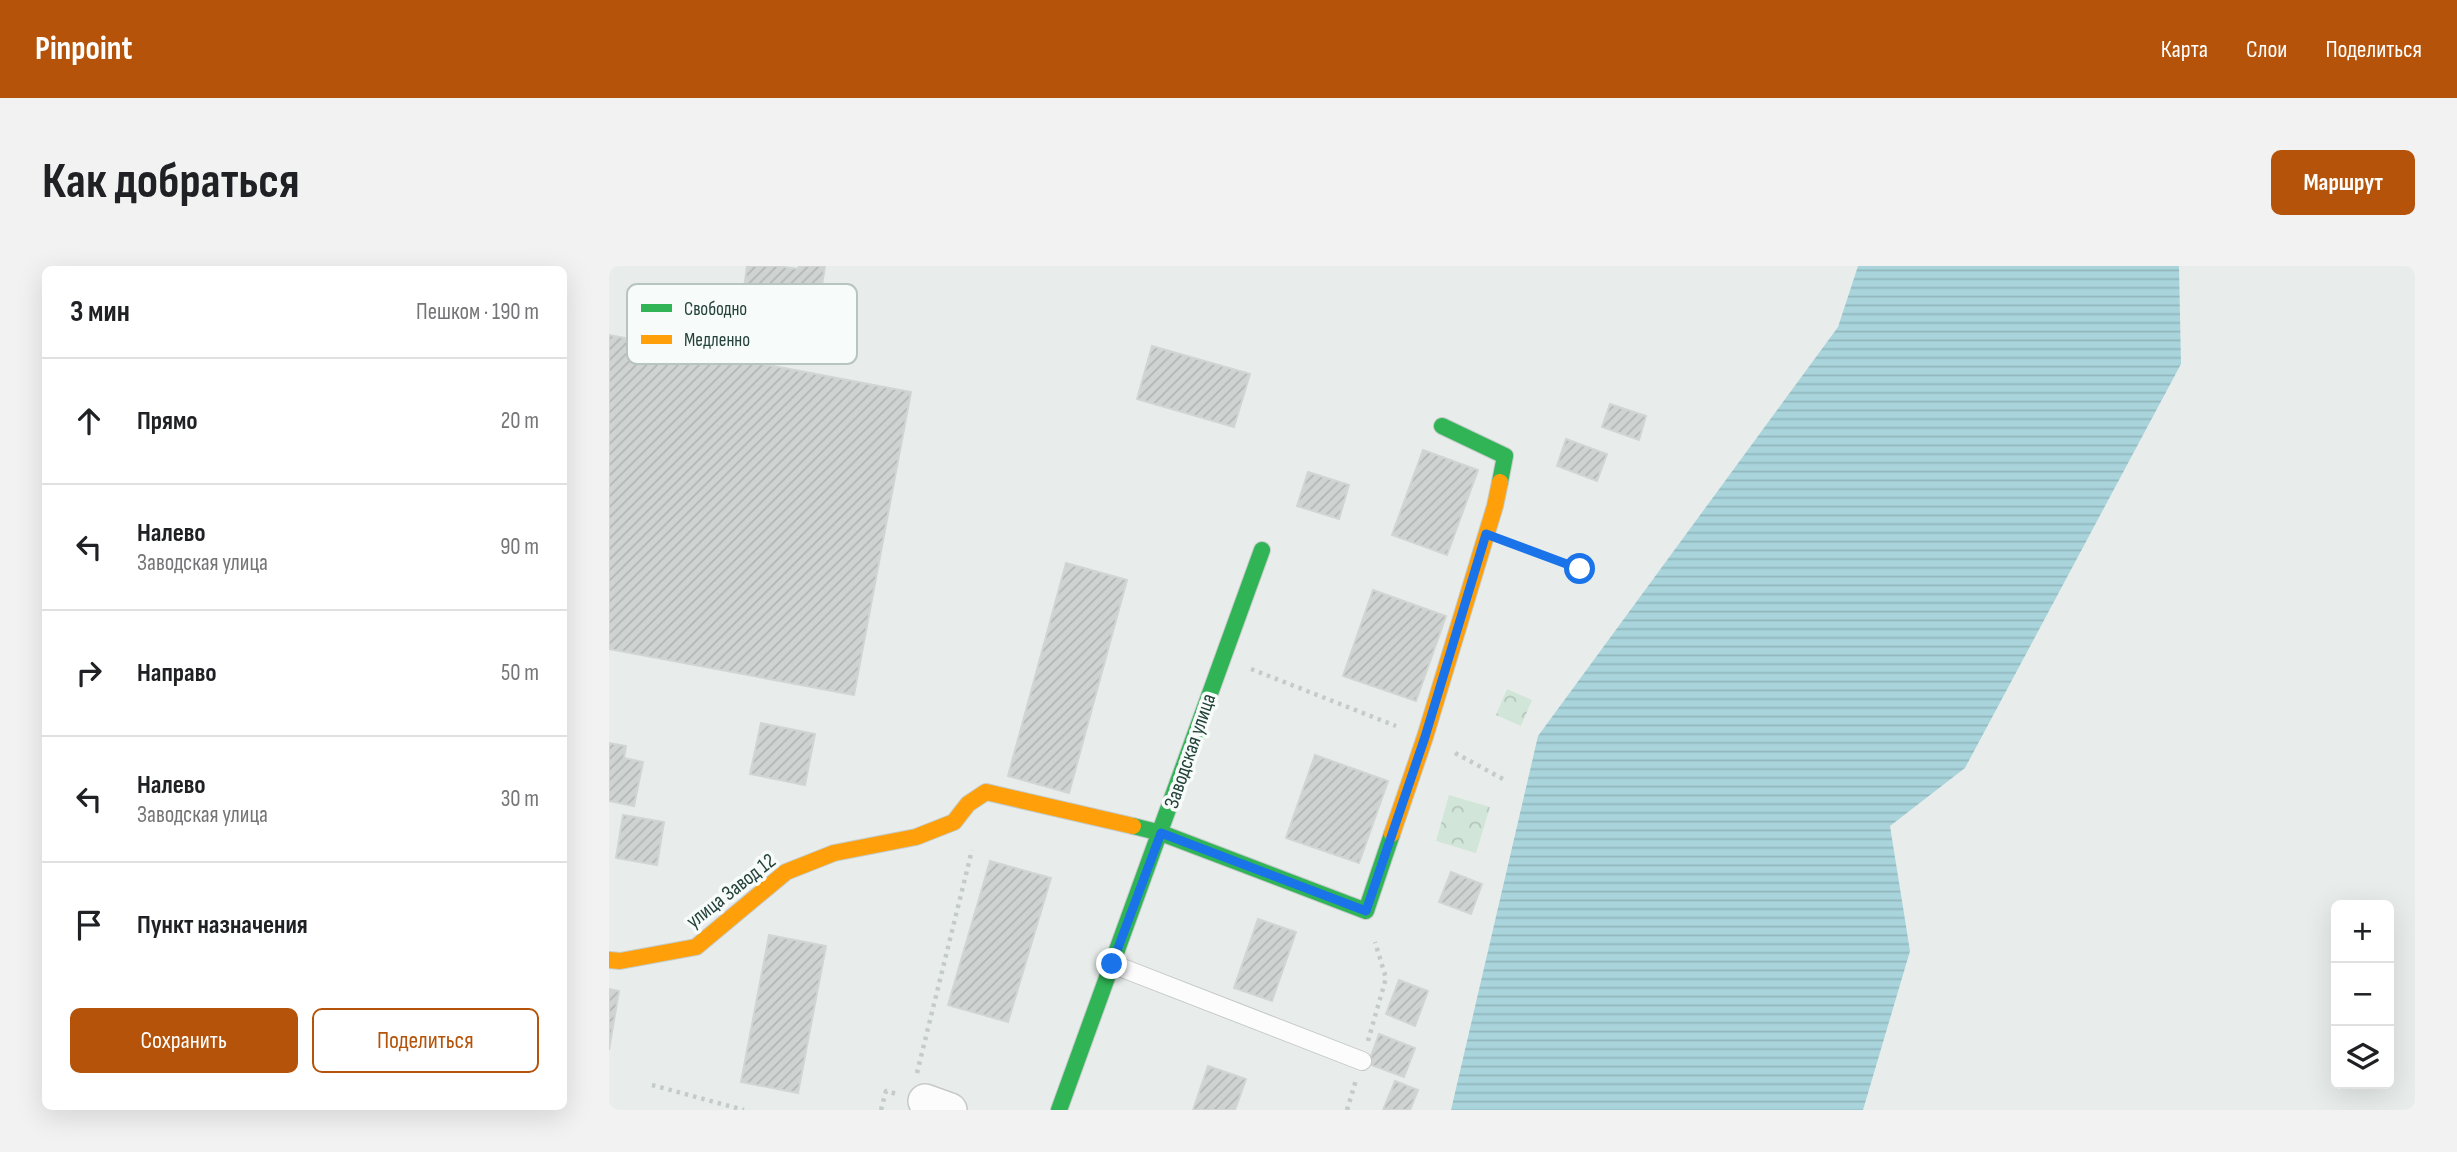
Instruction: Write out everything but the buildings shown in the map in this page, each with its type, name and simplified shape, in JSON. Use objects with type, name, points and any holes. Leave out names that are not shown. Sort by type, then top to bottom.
[{"type":"street","points":[[1161,833],[1366,911],[1425,737],[1495,506],[1505,456],[1442,426]]},
{"type":"street","name":"Заводская улица","points":[[1059,1110],[1262,550]]},
{"type":"street","name":"улица Завод 12","points":[[609,960],[620,961],[696,947],[786,872],[834,853],[916,837],[954,822],[968,804],[986,792],[1161,833]]},
{"type":"lane","points":[[1112,964],[1361,1061]]},
{"type":"path","points":[[1486,534],[1580,569]]},
{"type":"path","points":[[1222,658],[1425,737],[1503,779]]},
{"type":"path","points":[[929,1098],[973,845]]},
{"type":"path","points":[[1347,1110],[1386,978],[1366,911]]},
{"type":"path","points":[[652,1084],[744,1110]]},
{"type":"green space","points":[[1507,689],[1532,700],[1521,726],[1496,715]]},
{"type":"green space","points":[[1449,795],[1490,807],[1476,853],[1436,841]]},
{"type":"water","points":[[1858,266],[2179,266],[2181,364],[1965,768],[1890,826],[1910,951],[1863,1110],[1451,1110],[1538,736],[1838,327]]},
{"type":"traffic: fast","points":[[1442,426],[1505,456],[1500,482]]},
{"type":"traffic: fast","points":[[1059,1110],[1262,550]]},
{"type":"traffic: fast","points":[[1133,826],[1161,833],[1366,911],[1392,834]]},
{"type":"traffic: slow","points":[[1392,834],[1425,737],[1500,482]]},
{"type":"traffic: slow","points":[[609,960],[620,961],[696,947],[786,872],[834,853],[916,837],[954,822],[968,804],[986,792],[1133,826]]},
{"type":"route","points":[[1112,964],[1161,833],[1366,911],[1425,737],[1486,534],[1580,569]]}]
